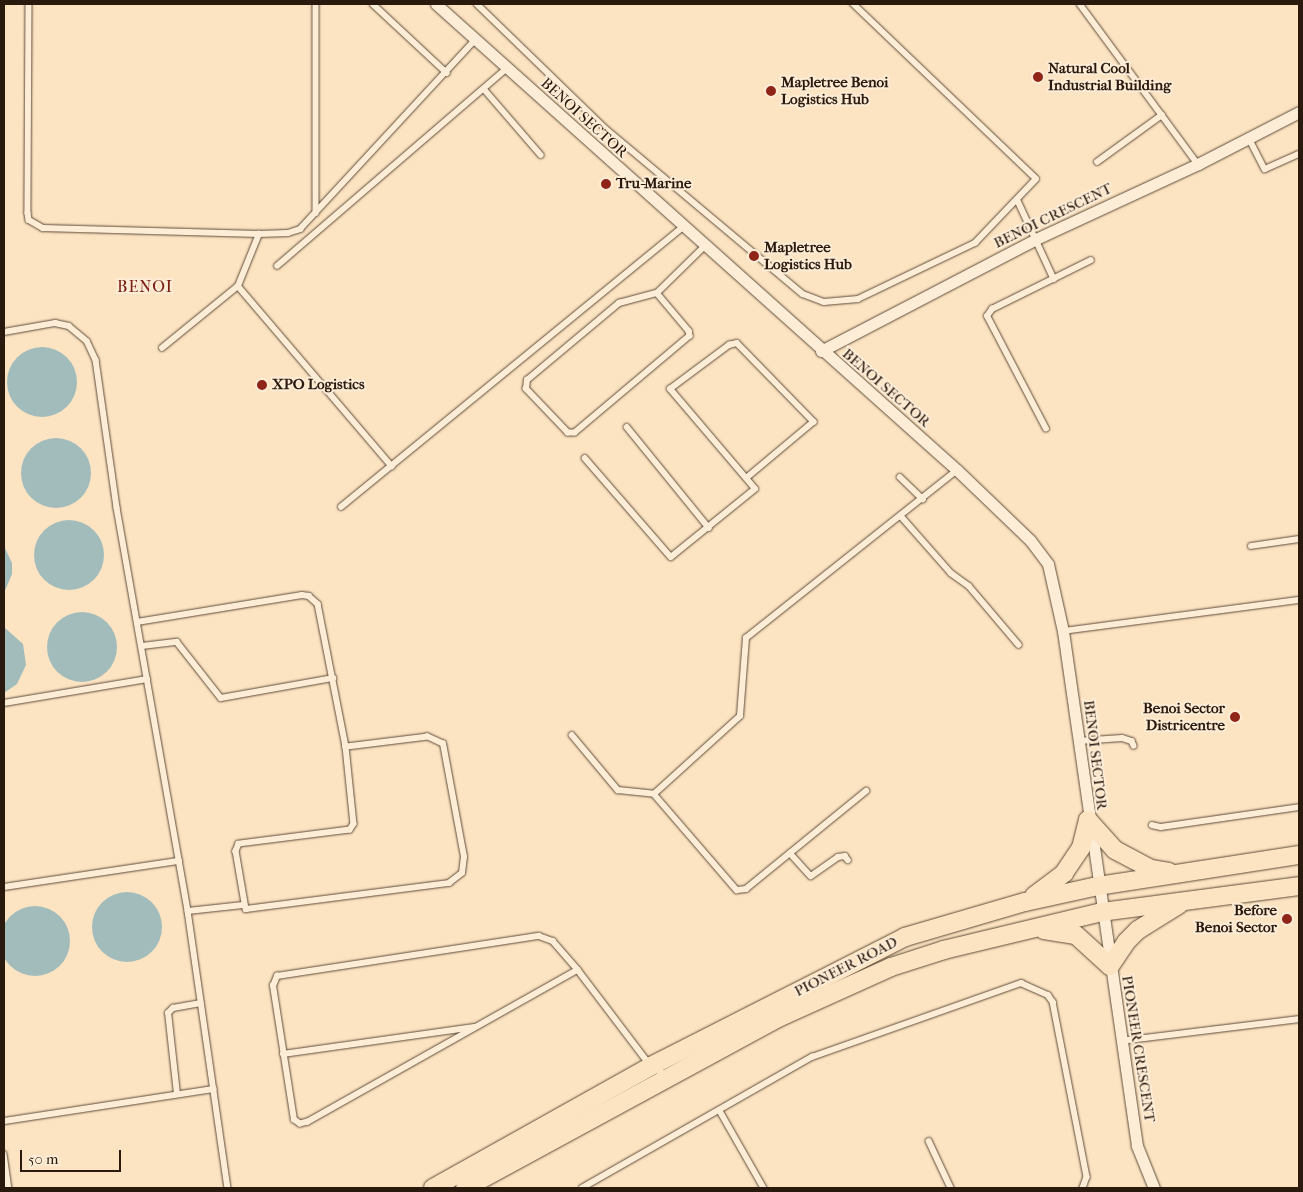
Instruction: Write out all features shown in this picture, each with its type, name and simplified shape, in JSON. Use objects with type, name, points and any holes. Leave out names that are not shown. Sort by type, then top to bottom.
[{"type":"main road","points":[[1088,820],[1115,850],[1135,862],[1179,874]]},
{"type":"main road","points":[[1024,902],[1064,873],[1081,848],[1088,820]]},
{"type":"main road","name":"PIONEER ROAD","points":[[433,1188],[650,1066],[905,937],[1024,902],[1098,886],[1299,855]]},
{"type":"main road","name":"PIONEER ROAD","points":[[465,1188],[778,1018],[891,968],[1016,932],[1102,912],[1299,886]]},
{"type":"main road","points":[[1016,932],[1060,931],[1076,935],[1110,966],[1126,942],[1138,930],[1184,901]]},
{"type":"street","name":"BENOI SECTOR","points":[[436,4],[821,351],[958,470],[1041,552],[1054,580],[1063,631],[1102,912]]},
{"type":"street","name":"BENOI CRESCENT","points":[[821,351],[1036,240],[1198,164],[1299,112]]},
{"type":"street","name":"PIONEER CRESCENT","points":[[1102,912],[1138,1146],[1154,1188]]},
{"type":"lane","points":[[29,4],[29,220],[43,228],[259,234],[288,233],[300,229],[447,73],[476,39]]},
{"type":"lane","points":[[316,4],[316,213]]},
{"type":"lane","points":[[373,4],[447,73]]},
{"type":"lane","points":[[477,4],[605,128],[803,294],[824,302],[858,299],[975,243],[1035,182],[1034,176],[853,4]]},
{"type":"lane","points":[[1080,4],[1198,164]]},
{"type":"lane","points":[[277,266],[507,68]]},
{"type":"lane","points":[[484,89],[540,155]]},
{"type":"lane","points":[[1097,162],[1162,115]]},
{"type":"lane","points":[[1249,138],[1265,169],[1299,154]]},
{"type":"lane","points":[[1018,201],[1054,278]]},
{"type":"lane","points":[[341,507],[683,227]]},
{"type":"lane","points":[[162,348],[238,286],[259,234]]},
{"type":"lane","points":[[657,293],[689,331],[690,336],[575,433],[568,433],[526,389],[527,380],[619,303],[657,293],[705,246]]},
{"type":"lane","points":[[1046,429],[987,316],[992,310],[1091,260]]},
{"type":"lane","points":[[238,286],[392,466]]},
{"type":"lane","points":[[4,332],[55,323],[69,326],[86,341],[96,360],[137,622],[188,911],[228,1188]]},
{"type":"lane","points":[[586,458],[671,557],[709,528],[753,492],[755,487],[747,478],[670,389],[733,343],[742,346],[814,422],[747,478]]},
{"type":"lane","points":[[627,427],[709,528]]},
{"type":"lane","points":[[654,794],[740,716],[746,638],[958,470]]},
{"type":"lane","points":[[900,477],[923,499]]},
{"type":"lane","points":[[901,516],[951,573],[969,586],[1019,645]]},
{"type":"lane","points":[[1251,546],[1299,539]]},
{"type":"lane","points":[[137,622],[308,596],[320,610],[346,747],[353,827],[239,844],[236,851],[243,905]]},
{"type":"lane","points":[[1063,631],[1299,600]]},
{"type":"lane","points":[[142,646],[177,642],[221,698],[333,678]]},
{"type":"lane","points":[[4,703],[147,679]]},
{"type":"lane","points":[[572,735],[618,790],[654,794],[738,890],[746,889],[866,791]]},
{"type":"lane","points":[[188,911],[243,905],[252,910],[449,883],[462,873],[464,857],[443,744],[428,737],[346,747]]},
{"type":"lane","points":[[1077,741],[1122,738],[1132,741],[1134,746]]},
{"type":"lane","points":[[1152,825],[1162,827],[1299,807]]},
{"type":"lane","points":[[790,854],[811,876],[838,857],[845,856],[848,860]]},
{"type":"lane","points":[[4,888],[179,861]]},
{"type":"lane","points":[[578,970],[300,1124],[292,1114],[273,986],[274,980],[282,974],[539,936],[553,941],[578,970],[650,1066],[669,1077]]},
{"type":"lane","points":[[582,1188],[812,1057],[1026,984],[1051,997],[1054,1002],[1087,1177],[1083,1188]]},
{"type":"lane","points":[[177,1094],[168,1013],[173,1008],[202,1003]]},
{"type":"lane","points":[[1121,1041],[1299,1019]]},
{"type":"lane","points":[[283,1054],[477,1026]]},
{"type":"lane","points":[[4,1121],[214,1089]]},
{"type":"lane","points":[[720,1111],[764,1188]]},
{"type":"lane","points":[[929,1141],[951,1188]]},
{"type":"lane","points":[[4,1154],[9,1188]]},
{"type":"water","points":[[49,347],[62,353],[71,362],[75,368],[77,382],[75,396],[67,407],[56,415],[35,417],[28,415],[17,407],[9,396],[7,375],[9,368],[17,357],[28,349]]},
{"type":"water","points":[[63,438],[76,444],[85,453],[89,459],[91,473],[89,487],[81,498],[70,506],[49,508],[42,506],[31,498],[23,487],[21,466],[23,459],[31,448],[42,440]]},
{"type":"water","points":[[76,520],[89,526],[98,535],[102,541],[104,555],[102,569],[94,580],[83,588],[62,590],[55,588],[44,580],[36,569],[34,548],[36,541],[44,530],[55,522]]},
{"type":"water","points":[[4,546],[12,563],[12,574],[4,593]]},
{"type":"water","points":[[89,612],[102,618],[111,627],[115,633],[117,647],[115,661],[107,672],[96,680],[75,682],[68,680],[57,672],[49,661],[47,640],[49,633],[57,622],[68,614]]},
{"type":"water","points":[[4,627],[23,644],[26,665],[17,684],[4,693]]},
{"type":"water","points":[[134,892],[147,898],[156,907],[160,913],[162,927],[160,941],[152,952],[141,960],[120,962],[113,960],[102,952],[94,941],[92,920],[94,913],[102,902],[113,894]]},
{"type":"water","points":[[35,906],[48,909],[60,916],[67,928],[70,941],[67,954],[60,966],[48,973],[35,976],[22,973],[10,966],[3,954],[0,941],[3,928],[10,916],[22,909]]},
{"type":"place","name":"Natural Cool Industrial Building","points":[[1038,77]]},
{"type":"place","name":"Mapletree Benoi Logistics Hub","points":[[771,91]]},
{"type":"place","name":"Tru-Marine","points":[[606,184]]},
{"type":"place","name":"Mapletree Logistics Hub","points":[[754,256]]},
{"type":"place","name":"XPO Logistics","points":[[262,385]]},
{"type":"place","name":"Benoi Sector Districentre","points":[[1235,717]]},
{"type":"place","name":"Before Benoi Sector","points":[[1287,919]]},
{"type":"district","name":"BENOI","points":[[145,287]]}]
